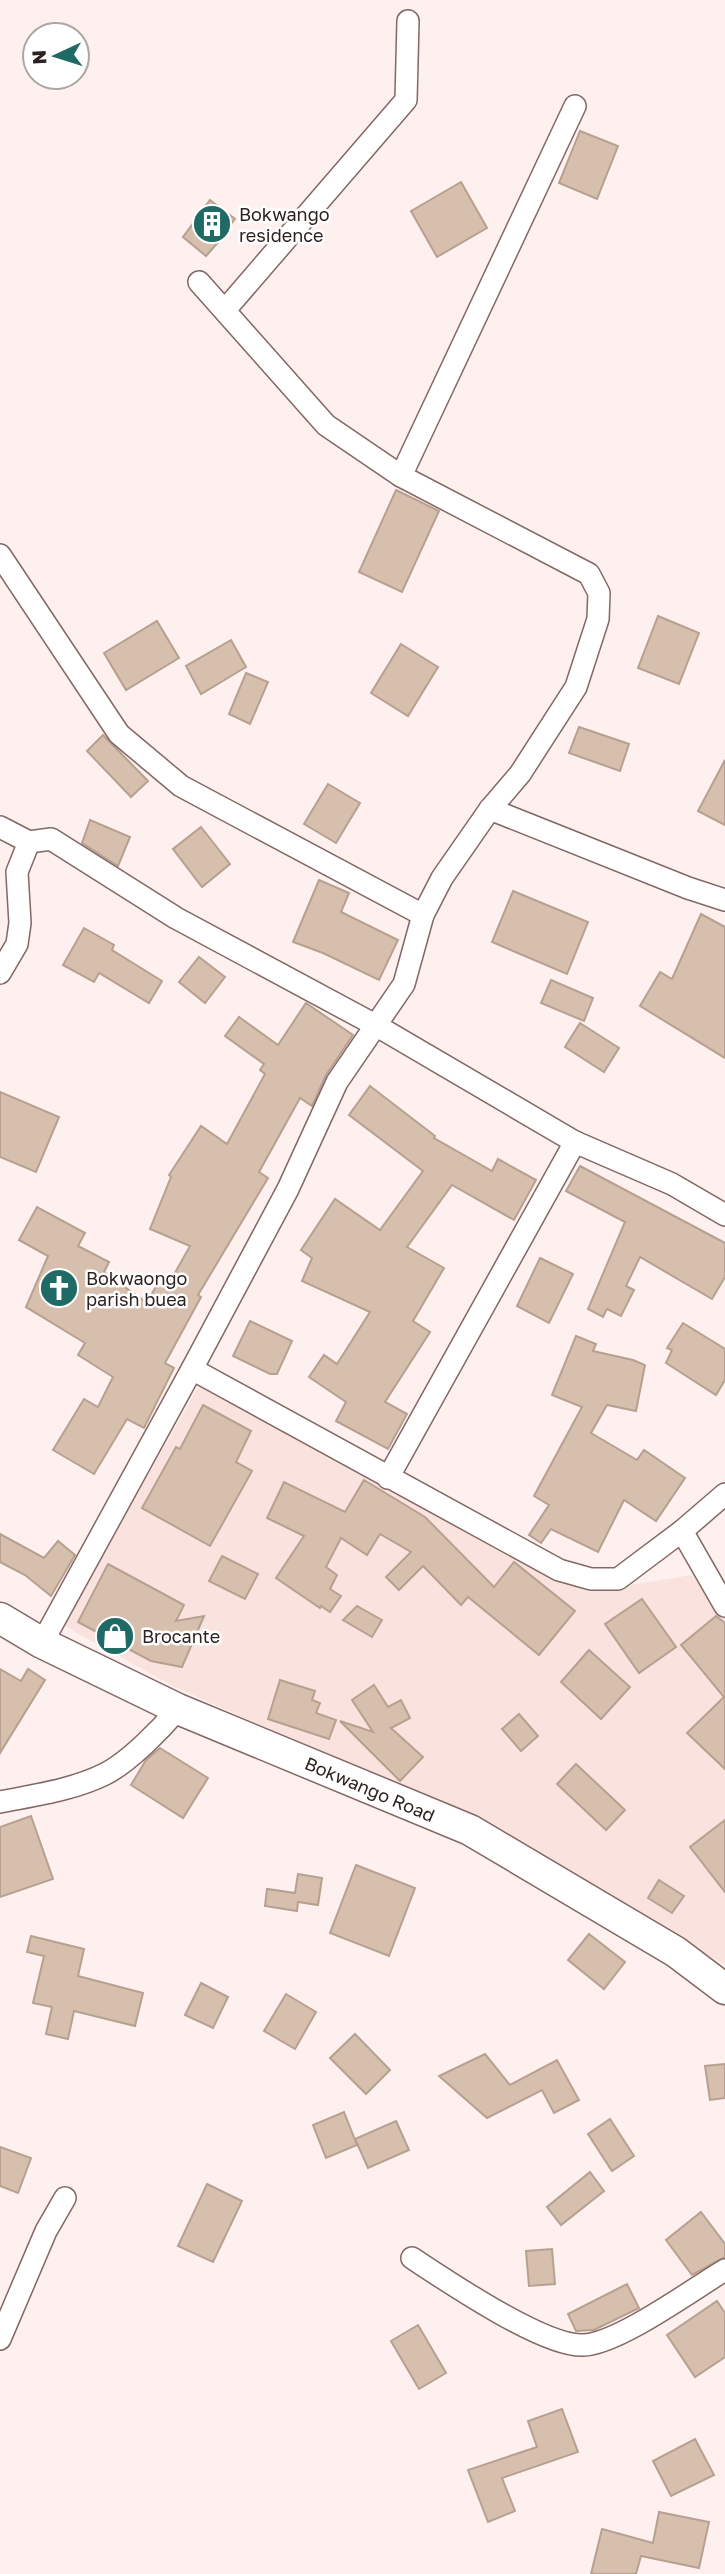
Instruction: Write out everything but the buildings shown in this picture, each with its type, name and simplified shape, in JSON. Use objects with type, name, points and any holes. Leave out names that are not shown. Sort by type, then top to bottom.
[{"type":"street","points":[[225,310],[406,100],[408,21]]},
{"type":"street","points":[[401,476],[575,106]]},
{"type":"street","points":[[42,1643],[288,1189],[337,1082],[404,984],[423,915],[442,878],[490,809],[520,774],[576,687],[598,619],[599,593],[589,574],[401,476],[326,425],[199,282]]},
{"type":"street","points":[[0,555],[119,734],[181,786],[423,915]]},
{"type":"street","points":[[490,809],[688,888],[725,900]]},
{"type":"street","points":[[0,827],[29,842],[51,839],[176,918],[377,1026],[575,1142],[672,1184],[725,1215]]},
{"type":"street","points":[[0,973],[18,944],[20,923],[17,872],[29,842]]},
{"type":"street","points":[[388,1478],[575,1142]]},
{"type":"street","points":[[192,1369],[559,1570],[591,1580],[618,1579],[682,1531],[725,1494]]},
{"type":"street","points":[[682,1531],[725,1606]]},
{"type":"street","name":"Bokwango Road","points":[[0,1618],[42,1643],[178,1709],[470,1830],[676,1952],[725,1989]]},
{"type":"street","points":[[0,1802],[61,1790],[106,1773],[158,1732],[178,1709]]},
{"type":"street","points":[[0,2339],[46,2231],[65,2198]]},
{"type":"street","points":[[412,2258],[498,2311],[556,2340],[583,2345],[616,2336],[725,2270]]},
{"type":"shaded area","points":[[201,1382],[479,1537],[588,1592],[692,1575],[725,1617],[725,1965],[464,1817],[173,1686],[63,1625]]},
{"type":"place","name":"Bokwango residence","points":[[212,224]]},
{"type":"place","name":"Bokwaongo parish buea","points":[[59,1288]]},
{"type":"place","name":"Brocante","points":[[115,1636]]}]
